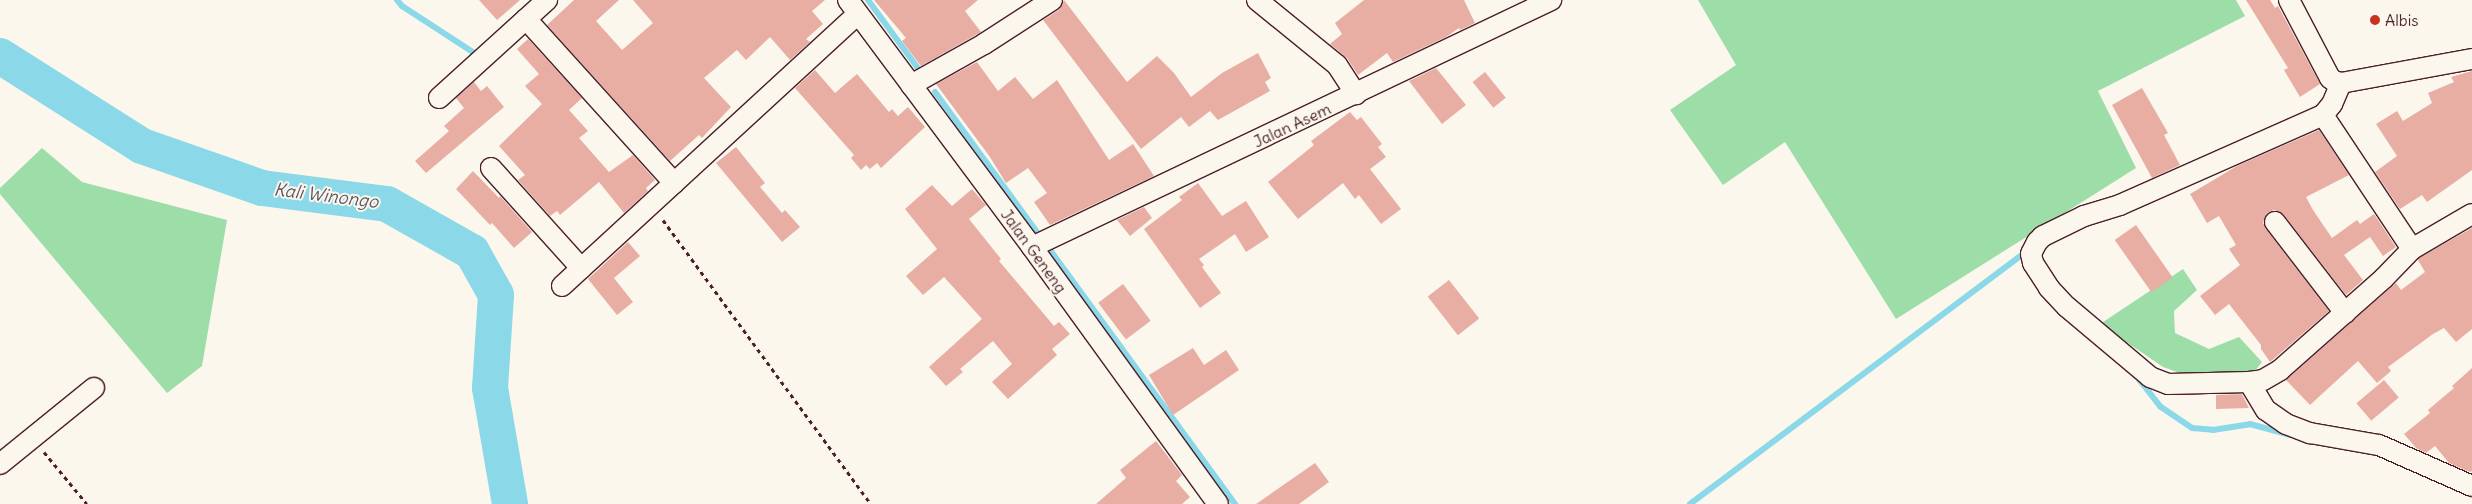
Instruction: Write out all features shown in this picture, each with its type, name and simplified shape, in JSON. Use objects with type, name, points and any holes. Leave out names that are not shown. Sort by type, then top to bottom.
[{"type":"street","points":[[439,98],[547,0]]},
{"type":"street","points":[[911,85],[984,44],[1052,0]]},
{"type":"street","points":[[1257,0],[1337,65],[1356,94]]},
{"type":"street","name":"Jalan Asem","points":[[1032,247],[1551,0]]},
{"type":"street","points":[[2289,0],[2330,78],[2341,83],[2472,59]]},
{"type":"street","points":[[562,286],[674,183],[853,7]]},
{"type":"street","name":"Jalan Geneng","points":[[853,7],[1032,247],[1218,504]]},
{"type":"street","points":[[526,19],[674,183]]},
{"type":"street","points":[[2341,83],[2332,104],[2322,115],[2120,205],[2062,225],[2043,236],[2031,254],[2033,263],[2049,288],[2067,307],[2113,343],[2150,378],[2168,384],[2263,380],[2280,370],[2384,278],[2412,250],[2472,214]]},
{"type":"street","points":[[2322,115],[2412,250]]},
{"type":"street","points":[[490,168],[582,268]]},
{"type":"street","points":[[2276,222],[2345,313]]},
{"type":"street","points":[[2249,382],[2266,410],[2286,424],[2310,433],[2379,445],[2472,486]]},
{"type":"street","points":[[0,464],[94,388]]},
{"type":"path","points":[[651,204],[871,504]]},
{"type":"path","points":[[32,438],[87,504]]},
{"type":"green space","points":[[1698,0],[2236,0],[2245,16],[2098,91],[2136,168],[1896,319],[1785,142],[1723,185],[1670,110],[1736,65]]},
{"type":"green space","points":[[42,148],[82,182],[227,220],[202,366],[167,393],[0,194],[0,188]]},
{"type":"green space","points":[[2183,269],[2197,290],[2174,311],[2175,333],[2209,349],[2239,337],[2262,362],[2254,372],[2191,377],[2163,367],[2100,324]]},
{"type":"building","points":[[479,0],[520,0],[497,20]]},
{"type":"building","points":[[574,0],[619,0],[596,21],[622,50],[653,23],[633,0],[825,0],[812,11],[823,24],[806,39],[810,42],[790,60],[770,37],[746,60],[737,50],[704,78],[731,107],[702,138],[699,135],[670,161],[547,25]]},
{"type":"building","points":[[874,0],[978,0],[965,11],[981,32],[921,66],[902,41],[906,38]]},
{"type":"building","points":[[1064,0],[1127,82],[1157,56],[1174,73],[1191,97],[1222,73],[1258,53],[1271,78],[1265,82],[1270,91],[1218,120],[1210,111],[1189,127],[1181,117],[1141,149],[1043,20],[1059,10]]},
{"type":"building","points":[[1364,0],[1464,0],[1475,23],[1460,30],[1459,28],[1446,37],[1393,62],[1387,53],[1358,75],[1347,58],[1330,44],[1342,34],[1335,23]]},
{"type":"building","points":[[2246,0],[2270,0],[2275,8],[2278,6],[2320,84],[2300,97],[2284,70],[2288,68]]},
{"type":"building","points":[[528,39],[582,98],[569,110],[588,131],[579,138],[609,172],[633,155],[655,180],[646,188],[648,191],[624,213],[599,182],[560,215],[557,211],[550,216],[518,180],[525,175],[499,146],[542,104],[525,86],[539,74],[517,49]]},
{"type":"building","points":[[977,62],[998,91],[1015,77],[1033,99],[1057,80],[1109,160],[1133,144],[1154,176],[1050,225],[1034,202],[1047,193],[1028,168],[1006,183],[990,157],[936,84]]},
{"type":"building","points":[[1436,68],[1466,105],[1442,124],[1409,81]]},
{"type":"building","points":[[815,70],[835,93],[857,74],[889,112],[892,109],[898,116],[908,107],[925,127],[881,168],[877,163],[870,169],[866,165],[861,170],[851,158],[854,155],[795,88]]},
{"type":"building","points":[[2472,71],[2472,170],[2427,202],[2422,195],[2400,209],[2375,172],[2397,156],[2376,124],[2397,111],[2403,121],[2432,103],[2428,93],[2454,82],[2451,77]]},
{"type":"building","points":[[1485,72],[1506,98],[1493,108],[1473,82]]},
{"type":"building","points":[[474,82],[481,91],[487,86],[504,107],[426,173],[415,161],[449,131],[444,126],[464,108],[456,98]]},
{"type":"building","points":[[2142,88],[2168,133],[2164,135],[2180,165],[2152,178],[2112,105]]},
{"type":"building","points":[[1350,112],[1357,120],[1361,117],[1382,144],[1378,147],[1386,157],[1370,169],[1401,209],[1381,224],[1359,195],[1355,199],[1343,183],[1298,219],[1268,182],[1314,145],[1311,141]]},
{"type":"building","points":[[2319,130],[2349,175],[2306,197],[2313,210],[2332,238],[2357,220],[2360,224],[2374,214],[2396,247],[2383,256],[2370,237],[2344,255],[2363,280],[2346,295],[2284,215],[2274,210],[2267,213],[2263,223],[2266,229],[2329,311],[2270,362],[2261,349],[2261,345],[2229,304],[2215,315],[2200,296],[2240,265],[2229,249],[2236,245],[2219,216],[2207,223],[2190,194],[2237,166]]},
{"type":"building","points":[[736,147],[765,183],[760,187],[782,213],[785,210],[800,227],[782,242],[716,163]]},
{"type":"building","points":[[473,171],[499,198],[500,196],[532,232],[514,248],[492,223],[490,225],[456,189]]},
{"type":"building","points":[[1198,183],[1222,216],[1246,201],[1269,237],[1246,252],[1235,234],[1199,259],[1204,265],[1202,267],[1221,293],[1200,308],[1144,229],[1182,200],[1179,197]]},
{"type":"building","points":[[932,185],[952,206],[972,189],[986,205],[969,219],[1001,259],[999,261],[1054,326],[1059,322],[1070,334],[1052,349],[1057,355],[1008,399],[992,382],[1012,364],[993,341],[960,369],[963,372],[946,386],[929,367],[982,319],[944,277],[923,295],[906,276],[937,249],[905,209]]},
{"type":"building","points":[[1144,207],[1152,218],[1130,236],[1117,220]]},
{"type":"building","points":[[2136,225],[2173,277],[2151,292],[2115,240]]},
{"type":"building","points":[[2472,228],[2472,329],[2456,342],[2444,328],[2433,334],[2388,367],[2391,371],[2377,383],[2358,361],[2310,405],[2286,380],[2396,283],[2401,290],[2425,272],[2418,260],[2419,258]]},
{"type":"building","points":[[628,242],[640,256],[614,278],[633,302],[617,315],[588,279]]},
{"type":"building","points":[[1449,280],[1479,319],[1458,335],[1428,297]]},
{"type":"building","points":[[1123,284],[1151,321],[1126,339],[1098,303]]},
{"type":"building","points":[[1193,348],[1204,365],[1226,350],[1239,370],[1173,415],[1149,375]]},
{"type":"building","points":[[2472,368],[2472,471],[2470,472],[2449,463],[2435,446],[2426,453],[2416,448],[2404,434],[2430,413],[2428,410],[2454,388],[2452,386]]},
{"type":"building","points":[[2384,380],[2399,398],[2371,421],[2356,403]]},
{"type":"building","points":[[2242,394],[2249,408],[2216,409],[2216,395]]},
{"type":"building","points":[[1156,441],[1182,475],[1176,481],[1190,497],[1182,504],[1096,504],[1126,478],[1120,470]]},
{"type":"building","points":[[1315,463],[1329,482],[1299,504],[1256,504]]},
{"type":"waterway","points":[[397,0],[402,6],[476,54]]},
{"type":"waterway","points":[[868,0],[917,67]]},
{"type":"waterway","name":"Kali Winongo","points":[[0,56],[142,146],[262,188],[387,204],[472,252],[496,295],[490,388],[510,504]]},
{"type":"waterway","points":[[935,92],[1235,504]]},
{"type":"waterway","points":[[1690,504],[2022,255],[2025,260]]},
{"type":"waterway","points":[[2138,378],[2161,407],[2192,428],[2213,430],[2250,424],[2290,435]]},
{"type":"place","name":"Albis","points":[[2375,20]]}]
